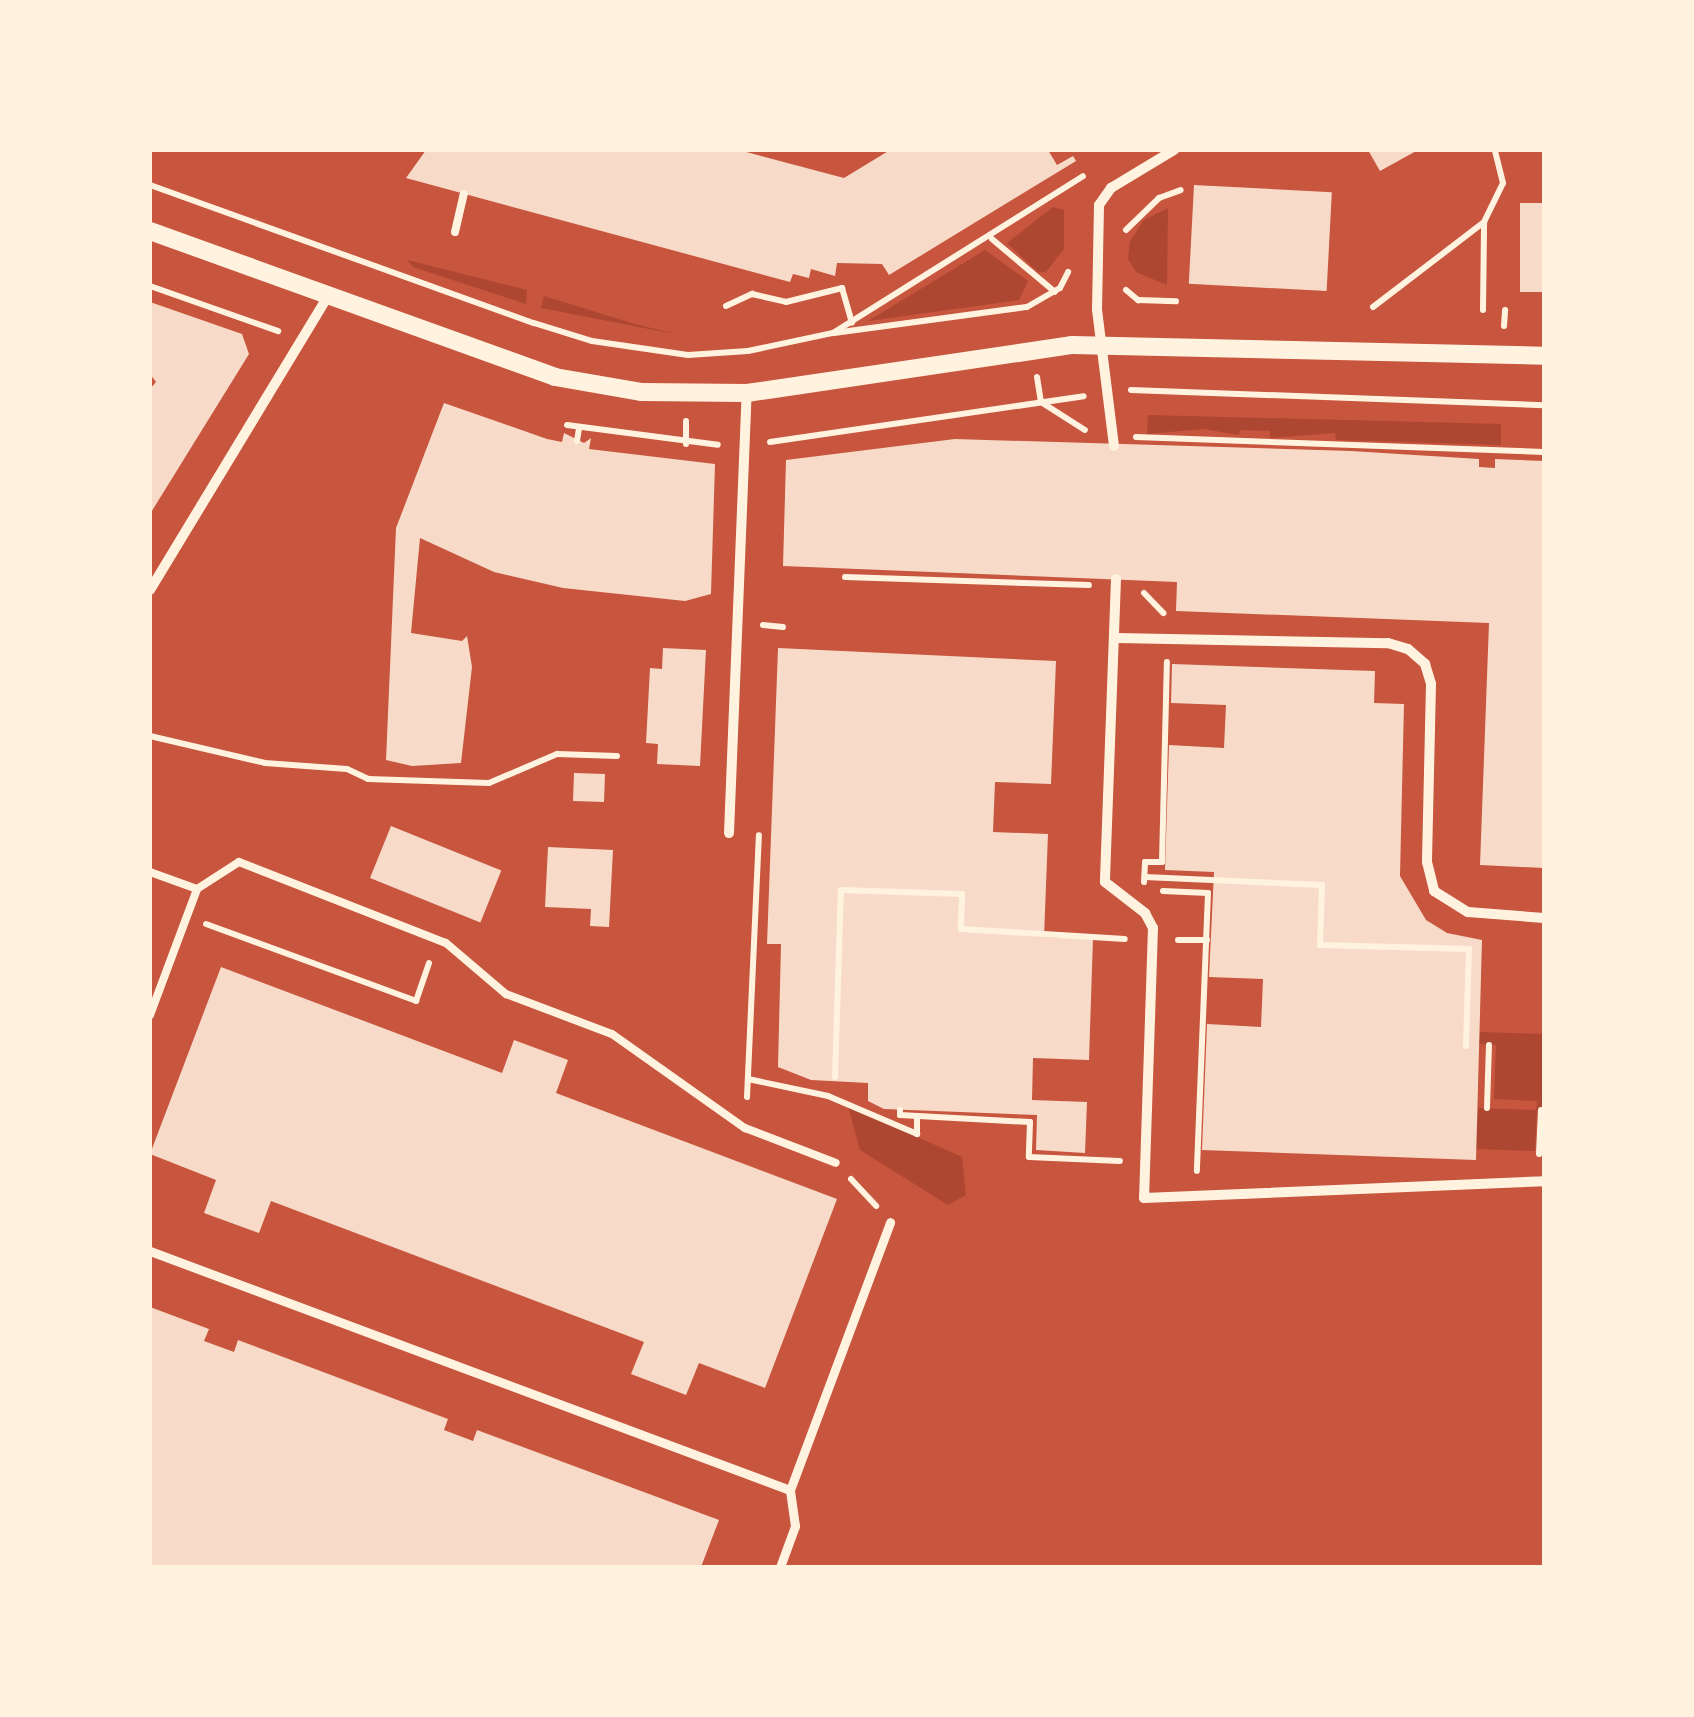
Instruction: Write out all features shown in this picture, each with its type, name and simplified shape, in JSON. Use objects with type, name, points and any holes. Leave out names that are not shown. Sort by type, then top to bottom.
[{"type":"street","points":[[1114,441],[1102,344],[1098,204],[1111,188],[1174,150]]},
{"type":"street","points":[[150,231],[582,383],[686,395],[747,393],[1033,347],[1102,344],[1544,356]]},
{"type":"street","points":[[150,590],[328,296]]},
{"type":"street","points":[[729,834],[747,393]]},
{"type":"street","points":[[1116,582],[1106,882],[1145,913],[1152,928],[1144,1198],[1544,1181]]},
{"type":"street","points":[[1117,638],[1168,635],[1388,643],[1408,649],[1425,664],[1431,684],[1427,862],[1434,891],[1468,912],[1544,918]]},
{"type":"street","points":[[780,1567],[795,1526],[790,1490],[890,1222]]},
{"type":"street","points":[[150,1251],[790,1490]]},
{"type":"lane","points":[[455,232],[464,194]]},
{"type":"lane","points":[[150,1015],[197,889],[239,862],[438,940],[506,994],[612,1034],[745,1128],[836,1163]]},
{"type":"lane","points":[[150,872],[197,889]]},
{"type":"path","points":[[1483,310],[1484,222],[1503,183],[1495,150]]},
{"type":"path","points":[[833,333],[992,239],[1091,171]]},
{"type":"path","points":[[1074,198],[1076,181]]},
{"type":"path","points":[[150,185],[592,341],[688,355],[748,352],[833,333],[1009,311],[1055,292],[1071,267]]},
{"type":"path","points":[[1123,243],[1125,231],[1160,198],[1180,190]]},
{"type":"path","points":[[1373,307],[1484,222]]},
{"type":"path","points":[[992,239],[1055,292]]},
{"type":"path","points":[[1121,282],[1138,300],[1176,301]]},
{"type":"path","points":[[150,286],[303,340]]},
{"type":"path","points":[[726,306],[752,294],[786,302],[842,288],[852,323]]},
{"type":"path","points":[[1041,402],[1093,436],[1114,441],[1544,452]]},
{"type":"path","points":[[1502,402],[1544,405]]},
{"type":"path","points":[[568,425],[686,444]]},
{"type":"path","points":[[577,442],[579,428]]},
{"type":"path","points":[[845,576],[1116,582],[1138,588],[1168,618],[1162,862],[1145,862],[1144,891],[1208,893],[1197,1177]]},
{"type":"path","points":[[1168,658],[1187,658]]},
{"type":"path","points":[[150,736],[265,764],[346,769],[368,779],[489,783],[557,754],[616,756]]},
{"type":"path","points":[[729,834],[758,834],[745,1128]]},
{"type":"path","points":[[1149,877],[1322,884],[1320,945],[1469,949],[1466,1046]]},
{"type":"path","points":[[835,1077],[841,890],[962,894],[961,929],[1112,934]]},
{"type":"path","points":[[186,917],[416,1000],[438,940]]},
{"type":"path","points":[[1487,1108],[1490,1044]]},
{"type":"path","points":[[748,1079],[828,1096],[916,1134],[917,1116]]},
{"type":"path","points":[[900,1110],[917,1116],[1030,1122],[1029,1157],[1145,1163]]},
{"type":"path","points":[[1540,1110],[1541,1137]]},
{"type":"shaded area","points":[[1053,207],[1064,210],[1064,249],[1046,272],[1038,272],[1007,243]]},
{"type":"shaded area","points":[[1168,208],[1167,285],[1136,272],[1128,259],[1130,241],[1144,220]]},
{"type":"shaded area","points":[[985,250],[1028,281],[1019,300],[868,321]]},
{"type":"shaded area","points":[[407,260],[527,290],[526,304],[413,267]]},
{"type":"shaded area","points":[[544,296],[635,324],[680,335],[541,308]]},
{"type":"shaded area","points":[[1148,415],[1501,424],[1501,445],[1336,440],[1335,433],[1270,438],[1270,431],[1240,430],[1239,435],[1203,429],[1147,434]]},
{"type":"shaded area","points":[[1480,1032],[1544,1034],[1544,1110],[1537,1111],[1535,1151],[1476,1149],[1478,1108],[1536,1110],[1537,1101],[1494,1099],[1496,1045],[1479,1044]]},
{"type":"shaded area","points":[[848,1106],[962,1157],[966,1195],[948,1205],[860,1150]]},
{"type":"building","points":[[426,150],[739,150],[844,178],[890,150],[1048,150],[1057,165],[1073,156],[1076,161],[889,275],[882,264],[837,263],[835,276],[811,269],[809,278],[793,274],[790,282],[406,178]]},
{"type":"building","points":[[1368,150],[1418,150],[1380,171]]},
{"type":"building","points":[[1194,185],[1332,192],[1327,291],[1189,284]]},
{"type":"building","points":[[1520,203],[1544,203],[1544,292],[1520,292]]},
{"type":"building","points":[[150,302],[242,334],[249,354],[150,514],[150,389],[156,382],[150,374]]},
{"type":"building","points":[[444,403],[547,439],[562,442],[564,433],[584,443],[591,438],[589,449],[715,464],[711,594],[685,601],[563,588],[494,572],[420,538],[411,633],[462,641],[467,636],[472,667],[461,763],[412,766],[386,760],[396,528]]},
{"type":"building","points":[[955,439],[1351,451],[1479,459],[1479,467],[1495,468],[1495,459],[1544,461],[1544,868],[1480,865],[1489,623],[1176,611],[1177,582],[783,566],[786,460]]},
{"type":"building","points":[[663,648],[706,650],[700,766],[657,764],[658,744],[646,743],[650,668],[662,669]]},
{"type":"building","points":[[778,648],[1056,661],[1051,784],[995,782],[993,832],[1048,834],[1044,937],[1093,938],[1089,1060],[1033,1058],[1032,1100],[1087,1102],[1085,1153],[1036,1150],[1037,1115],[884,1109],[868,1101],[868,1083],[811,1080],[778,1067],[781,944],[767,944]]},
{"type":"building","points":[[1172,664],[1375,671],[1374,703],[1404,704],[1400,876],[1426,920],[1447,933],[1482,940],[1476,1160],[1202,1150],[1207,1024],[1261,1027],[1263,979],[1209,977],[1214,872],[1165,870],[1169,745],[1224,748],[1226,705],[1171,703]]},
{"type":"building","points":[[574,773],[605,774],[604,802],[573,801]]},
{"type":"building","points":[[391,826],[501,871],[480,923],[370,878]]},
{"type":"building","points":[[548,847],[613,850],[609,927],[590,926],[591,909],[545,907]]},
{"type":"building","points":[[221,967],[502,1073],[514,1040],[568,1060],[556,1093],[837,1199],[765,1388],[699,1363],[686,1395],[631,1374],[644,1342],[271,1201],[259,1233],[204,1213],[216,1180],[150,1154]]},
{"type":"building","points":[[150,1307],[209,1329],[204,1341],[234,1352],[238,1340],[448,1419],[444,1430],[473,1441],[477,1430],[719,1520],[701,1567],[150,1567]]}]
